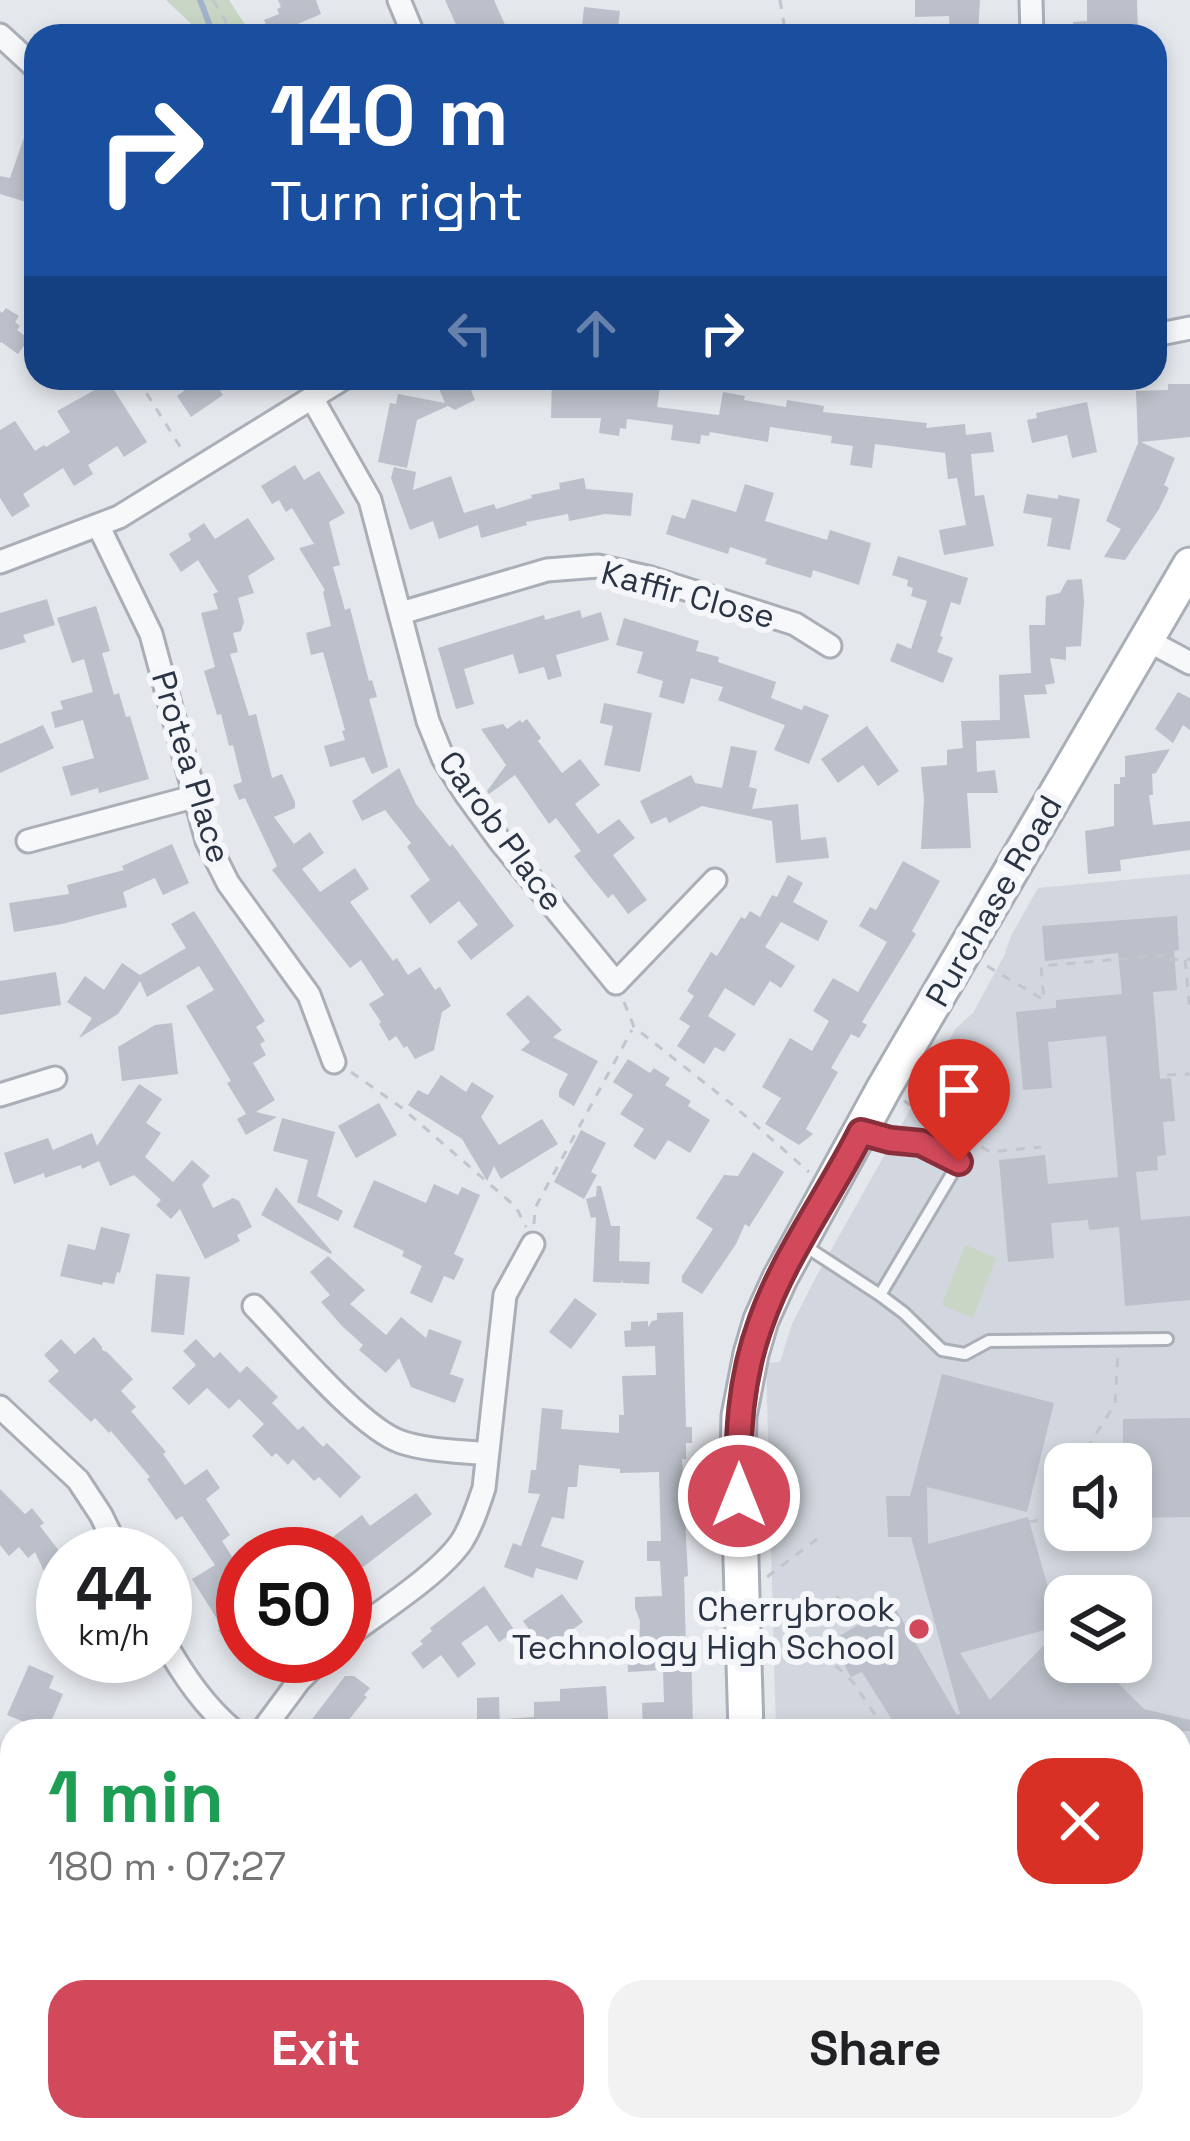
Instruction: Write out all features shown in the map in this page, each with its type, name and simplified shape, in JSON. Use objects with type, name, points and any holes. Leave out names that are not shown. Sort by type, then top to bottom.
[{"type":"main road","name":"Purchase Road","points":[[746,1719],[738,1459],[740,1416],[761,1320],[861,1132],[1190,565]]},
{"type":"street","points":[[0,35],[24,57]]},
{"type":"street","points":[[0,562],[99,526],[325,390]]},
{"type":"street","name":"Carob Place","points":[[312,398],[370,500],[428,721],[443,758],[500,841],[616,983]]},
{"type":"street","name":"Protea Place","points":[[99,526],[151,634],[207,841],[228,883],[308,995],[334,1061]]},
{"type":"street","name":"Kaffir Close","points":[[401,613],[547,570],[598,566],[795,624],[830,646]]},
{"type":"street","points":[[1147,640],[1190,663]]},
{"type":"street","points":[[28,841],[193,796]]},
{"type":"street","points":[[616,983],[715,880]]},
{"type":"street","points":[[0,1095],[55,1078]]},
{"type":"street","points":[[372,1617],[438,1567],[461,1542],[484,1489],[506,1295],[533,1244]]},
{"type":"street","points":[[254,1306],[368,1423],[399,1441],[487,1454]]},
{"type":"street","points":[[0,1407],[78,1480],[107,1527]]},
{"type":"street","points":[[190,1683],[219,1719]]},
{"type":"street","points":[[271,1719],[298,1683]]},
{"type":"lane","points":[[861,1132],[921,1143],[959,1162],[880,1295]]},
{"type":"lane","points":[[799,1242],[904,1312],[942,1350],[964,1354],[989,1342],[1167,1339]]},
{"type":"path","points":[[145,390],[196,471]]},
{"type":"path","points":[[986,965],[1044,1000],[1041,966],[1167,955],[1167,960],[1188,959],[1190,1012]]},
{"type":"path","points":[[616,983],[634,1027],[812,1174]]},
{"type":"path","points":[[533,1244],[535,1208],[634,1027]]},
{"type":"path","points":[[334,1061],[402,1108],[516,1207],[533,1244]]},
{"type":"path","points":[[1167,1076],[1190,1074]]},
{"type":"path","points":[[892,1094],[990,1152],[1041,1147]]},
{"type":"path","points":[[1090,1443],[1115,1404],[1119,1340]]},
{"type":"path","points":[[1030,1522],[1044,1519]]},
{"type":"path","points":[[760,1582],[820,1536]]},
{"type":"path","points":[[838,1596],[830,1648],[834,1664],[853,1682],[878,1719]]},
{"type":"shaded area","points":[[1190,874],[1190,1719],[776,1719],[766,1363],[780,1362],[792,1324],[817,1275],[956,1028],[973,1013],[1038,888]]},
{"type":"green space","points":[[166,0],[229,0],[245,24],[191,24]]},
{"type":"green space","points":[[965,1245],[996,1258],[973,1318],[942,1305]]},
{"type":"building","points":[[278,0],[316,0],[321,14],[298,24],[266,24],[264,20],[279,14]]},
{"type":"building","points":[[445,0],[494,0],[505,24],[456,24]]},
{"type":"building","points":[[915,0],[980,0],[979,24],[949,24],[949,16],[915,17]]},
{"type":"building","points":[[1087,0],[1137,0],[1138,24],[1073,24],[1087,21]]},
{"type":"building","points":[[584,7],[620,11],[618,24],[582,24]]},
{"type":"building","points":[[24,138],[24,201],[0,194],[0,176],[10,178]]},
{"type":"building","points":[[6,308],[19,316],[15,322],[24,335],[24,346],[18,354],[0,344]]},
{"type":"building","points":[[1168,384],[1190,384],[1190,437],[1141,442],[1175,458],[1164,485],[1169,488],[1125,560],[1104,557],[1121,529],[1106,521],[1138,443],[1136,391],[1168,390]]},
{"type":"building","points":[[95,390],[114,390],[147,442],[124,457],[117,446],[88,465],[93,474],[74,486],[63,468],[23,494],[30,506],[12,517],[0,498],[0,430],[15,421],[35,451],[70,432],[57,411]]},
{"type":"building","points":[[185,390],[222,390],[223,395],[191,417],[177,396]]},
{"type":"building","points":[[440,390],[471,390],[475,400],[417,420],[407,468],[378,462],[390,403],[396,404],[398,394],[445,403]]},
{"type":"building","points":[[552,390],[660,390],[657,407],[719,415],[723,392],[786,407],[787,400],[824,406],[823,412],[927,423],[926,428],[965,424],[966,435],[991,432],[994,452],[971,454],[975,496],[984,495],[994,546],[944,555],[939,530],[966,525],[957,478],[948,479],[945,453],[875,444],[872,468],[850,465],[853,446],[831,443],[832,436],[770,427],[768,442],[710,432],[701,435],[700,444],[671,440],[673,425],[627,419],[619,436],[599,433],[601,418],[551,418]]},
{"type":"building","points":[[1087,402],[1097,452],[1072,458],[1067,435],[1032,443],[1027,420],[1037,418],[1036,413]]},
{"type":"building","points":[[295,465],[304,480],[319,471],[345,513],[329,522],[340,565],[333,567],[377,697],[369,699],[388,767],[372,774],[364,757],[330,767],[324,746],[345,740],[345,730],[323,652],[311,655],[306,633],[331,626],[325,590],[299,548],[314,544],[292,508],[286,512],[279,500],[272,504],[261,486]]},
{"type":"building","points":[[394,467],[416,472],[413,490],[451,476],[464,513],[494,504],[496,509],[584,478],[586,489],[633,493],[631,516],[605,514],[569,521],[568,514],[481,538],[478,525],[439,539],[433,521],[410,530],[391,478]]},
{"type":"building","points":[[745,484],[774,493],[765,521],[827,540],[830,530],[871,543],[859,585],[813,570],[811,578],[730,547],[728,554],[666,534],[672,515],[685,519],[692,499],[736,512]]},
{"type":"building","points":[[1027,494],[1080,499],[1070,550],[1047,546],[1052,518],[1023,513]]},
{"type":"building","points":[[248,518],[275,559],[248,576],[254,593],[238,598],[244,622],[241,631],[233,633],[238,652],[230,654],[249,716],[256,714],[272,778],[282,774],[295,802],[295,808],[274,817],[294,844],[310,832],[324,853],[302,869],[320,892],[355,868],[369,889],[350,902],[393,961],[397,958],[408,975],[420,967],[435,990],[440,987],[451,1006],[442,1012],[434,1050],[415,1059],[396,1036],[389,1041],[379,1024],[369,1004],[384,995],[361,960],[350,968],[272,870],[277,866],[245,798],[239,800],[233,785],[242,782],[233,745],[229,746],[204,671],[215,667],[201,613],[218,609],[213,594],[218,592],[198,560],[181,572],[169,554],[191,540],[188,534],[204,523],[215,539]]},
{"type":"building","points":[[898,556],[968,578],[960,605],[951,602],[940,636],[937,652],[953,658],[943,683],[890,661],[897,643],[911,649],[927,601],[911,596],[908,580],[892,575]]},
{"type":"building","points":[[1082,579],[1081,646],[1066,647],[1066,660],[1050,658],[1055,683],[1045,685],[1047,694],[1024,695],[1030,738],[976,741],[977,772],[995,770],[998,793],[967,793],[971,848],[921,849],[921,767],[947,765],[947,750],[963,748],[961,721],[1000,720],[999,675],[1031,673],[1029,625],[1045,625],[1046,596],[1060,593],[1067,580]]},
{"type":"building","points":[[47,599],[55,625],[23,635],[26,642],[0,650],[0,613]]},
{"type":"building","points":[[96,606],[110,651],[102,653],[114,695],[119,693],[126,717],[130,716],[149,779],[71,796],[62,767],[94,758],[83,720],[55,728],[51,712],[63,709],[60,701],[93,692],[84,659],[72,663],[57,618]]},
{"type":"building","points":[[580,610],[582,618],[601,612],[609,640],[556,655],[562,676],[548,680],[544,667],[519,674],[513,654],[464,669],[474,704],[456,709],[438,648],[544,615],[545,620]]},
{"type":"building","points":[[624,618],[699,641],[696,651],[776,682],[771,698],[829,715],[809,764],[774,750],[785,725],[718,700],[723,687],[691,678],[684,704],[659,697],[663,681],[637,673],[643,652],[616,645]]},
{"type":"building","points":[[1178,692],[1190,698],[1190,730],[1183,725],[1173,743],[1155,729]]},
{"type":"building","points":[[604,703],[652,713],[640,772],[604,765],[613,726],[600,723]]},
{"type":"building","points":[[527,719],[562,773],[580,759],[600,785],[575,804],[598,834],[619,819],[635,838],[613,855],[647,900],[628,914],[588,874],[574,856],[581,851],[556,818],[549,824],[515,775],[487,791],[506,765],[481,729],[503,724],[507,729]]},
{"type":"building","points":[[43,725],[54,748],[0,773],[0,744]]},
{"type":"building","points":[[867,726],[899,771],[878,786],[863,765],[838,783],[821,759]]},
{"type":"building","points":[[731,746],[757,751],[749,787],[757,789],[752,809],[798,804],[801,840],[826,837],[829,858],[776,863],[772,821],[702,806],[669,823],[666,817],[651,824],[640,801],[691,775],[695,783],[722,788]]},
{"type":"building","points":[[1170,749],[1152,774],[1153,825],[1190,821],[1190,850],[1120,860],[1121,871],[1088,874],[1085,831],[1114,826],[1114,784],[1125,777],[1125,756]]},
{"type":"building","points":[[399,768],[416,804],[514,926],[471,960],[457,942],[478,925],[459,901],[430,924],[410,896],[430,880],[407,847],[411,843],[385,810],[362,821],[352,801]]},
{"type":"building","points":[[172,844],[189,883],[163,895],[155,878],[123,892],[127,907],[14,932],[9,903],[69,894],[67,885],[124,870],[122,866]]},
{"type":"building","points":[[903,861],[940,881],[912,931],[916,934],[862,1022],[867,1025],[859,1038],[851,1034],[831,1068],[838,1072],[806,1129],[813,1134],[799,1145],[765,1124],[781,1098],[762,1087],[790,1038],[812,1051],[829,1021],[813,1011],[833,978],[858,992],[887,942],[859,926],[870,907],[876,910]]},
{"type":"building","points":[[788,875],[803,883],[793,902],[828,921],[818,941],[781,922],[765,947],[795,966],[781,988],[770,981],[754,1006],[725,988],[708,1016],[736,1034],[724,1052],[715,1047],[704,1064],[677,1046],[690,1026],[679,1019],[694,996],[687,991],[711,952],[717,956],[741,917],[745,919],[750,911],[760,917]]},
{"type":"building","points":[[194,911],[265,1021],[256,1027],[265,1041],[260,1044],[266,1055],[253,1063],[275,1100],[256,1112],[277,1117],[246,1135],[237,1119],[246,1114],[227,1083],[231,1081],[186,1006],[214,990],[199,966],[147,997],[140,981],[118,1014],[79,1038],[92,1018],[67,1002],[85,976],[104,990],[122,963],[140,975],[186,948],[171,924]]},
{"type":"building","points":[[1177,916],[1177,990],[1153,992],[1160,1079],[1171,1078],[1175,1121],[1163,1122],[1166,1155],[1157,1156],[1158,1170],[1136,1172],[1141,1220],[1190,1216],[1190,1300],[1125,1306],[1119,1227],[1089,1230],[1088,1220],[1051,1223],[1054,1258],[1008,1262],[999,1160],[1045,1155],[1048,1184],[1118,1177],[1106,1036],[1048,1042],[1052,1088],[1023,1090],[1016,1012],[1056,1008],[1056,1000],[1122,994],[1118,953],[1045,961],[1042,926]]},
{"type":"building","points":[[56,972],[61,1005],[0,1015],[0,981]]},
{"type":"building","points":[[528,995],[562,1030],[553,1037],[598,1061],[574,1106],[559,1097],[568,1074],[521,1050],[530,1042],[506,1014]]},
{"type":"building","points":[[172,1023],[178,1074],[122,1081],[118,1047],[155,1025]]},
{"type":"building","points":[[628,1059],[650,1073],[654,1068],[670,1078],[665,1085],[710,1120],[690,1153],[668,1140],[655,1160],[633,1146],[644,1129],[620,1114],[633,1095],[613,1082]]},
{"type":"building","points":[[441,1075],[466,1092],[472,1082],[494,1096],[481,1117],[499,1145],[542,1119],[558,1144],[501,1179],[494,1166],[487,1181],[462,1139],[408,1105],[418,1090],[428,1095]]},
{"type":"building","points":[[139,1084],[162,1099],[146,1123],[161,1133],[145,1157],[173,1182],[192,1160],[210,1176],[202,1185],[213,1208],[233,1198],[252,1227],[237,1235],[240,1241],[205,1259],[180,1209],[171,1219],[156,1205],[161,1200],[134,1175],[110,1186],[99,1161],[14,1184],[4,1153],[48,1138],[53,1150],[92,1133],[97,1146]]},
{"type":"building","points":[[379,1103],[397,1135],[356,1158],[338,1126]]},
{"type":"building","points":[[282,1118],[335,1132],[317,1196],[343,1211],[338,1221],[297,1202],[308,1160],[273,1151]]},
{"type":"building","points":[[581,1130],[606,1143],[584,1199],[554,1182]]},
{"type":"building","points":[[753,1152],[784,1172],[702,1294],[682,1282],[713,1229],[696,1218],[724,1175],[738,1176]]},
{"type":"building","points":[[374,1180],[426,1203],[434,1184],[458,1195],[462,1187],[480,1195],[454,1254],[464,1259],[454,1280],[444,1276],[432,1303],[410,1293],[422,1266],[402,1256],[404,1251],[353,1227]]},
{"type":"building","points":[[601,1186],[611,1226],[620,1226],[619,1261],[650,1262],[649,1284],[593,1282],[596,1217],[591,1218],[586,1199],[596,1196]]},
{"type":"building","points":[[276,1187],[332,1252],[331,1254],[261,1215]]},
{"type":"building","points":[[101,1227],[130,1234],[114,1284],[60,1276],[68,1244],[95,1250]]},
{"type":"building","points":[[328,1256],[365,1290],[350,1304],[386,1335],[401,1317],[426,1338],[429,1329],[462,1341],[450,1374],[464,1379],[455,1403],[411,1387],[399,1358],[386,1373],[359,1350],[363,1345],[321,1302],[330,1295],[310,1272]]},
{"type":"building","points":[[156,1274],[190,1277],[184,1335],[151,1332]]},
{"type":"building","points":[[575,1298],[597,1314],[571,1349],[549,1332]]},
{"type":"building","points":[[683,1312],[686,1427],[692,1427],[692,1443],[686,1443],[686,1459],[682,1459],[686,1647],[691,1646],[693,1719],[643,1719],[642,1703],[664,1702],[663,1670],[628,1672],[627,1648],[639,1648],[635,1597],[662,1596],[660,1561],[647,1561],[647,1541],[661,1541],[659,1472],[620,1473],[620,1469],[579,1465],[577,1487],[568,1487],[564,1519],[552,1517],[541,1546],[584,1561],[577,1580],[536,1568],[533,1578],[504,1567],[513,1543],[521,1546],[540,1494],[528,1493],[531,1470],[536,1470],[542,1408],[563,1410],[561,1429],[619,1433],[619,1415],[624,1415],[622,1376],[656,1375],[655,1346],[625,1347],[624,1331],[631,1330],[631,1322],[648,1321],[648,1327],[657,1320],[657,1313]]},
{"type":"building","points":[[94,1337],[133,1379],[121,1391],[185,1485],[207,1469],[220,1488],[206,1499],[225,1527],[216,1527],[216,1617],[192,1579],[215,1565],[192,1527],[182,1516],[176,1520],[147,1479],[150,1477],[111,1431],[95,1418],[91,1422],[48,1381],[59,1371],[44,1355],[61,1339],[75,1354]]},
{"type":"building","points":[[196,1339],[214,1358],[220,1352],[240,1373],[247,1366],[278,1397],[272,1403],[298,1430],[303,1426],[323,1447],[327,1443],[361,1477],[340,1498],[293,1459],[288,1465],[276,1453],[272,1457],[252,1436],[264,1424],[239,1399],[229,1409],[207,1388],[189,1405],[172,1388],[196,1365],[183,1351]]},
{"type":"building","points":[[942,1374],[1054,1403],[1027,1512],[927,1487],[928,1544],[1028,1517],[1044,1575],[1044,1630],[960,1653],[990,1700],[1044,1645],[1044,1683],[1118,1683],[1144,1709],[1186,1719],[891,1719],[862,1672],[851,1677],[831,1641],[893,1604],[960,1714],[911,1537],[888,1537],[886,1496],[910,1496]]},
{"type":"building","points":[[1190,1418],[1190,1517],[1152,1518],[1152,1443],[1123,1443],[1123,1419]]},
{"type":"building","points":[[0,1489],[25,1514],[32,1508],[44,1523],[36,1527],[36,1554],[28,1558],[19,1547],[9,1556],[0,1545]]},
{"type":"building","points":[[416,1493],[432,1514],[372,1560],[372,1527],[346,1527],[362,1515],[370,1526]]},
{"type":"building","points":[[484,1586],[513,1628],[511,1634],[499,1642],[487,1625],[461,1643],[476,1664],[458,1678],[441,1655],[423,1669],[411,1653],[423,1644],[420,1641],[430,1628]]},
{"type":"building","points":[[562,1594],[583,1622],[544,1650],[523,1621]]},
{"type":"building","points":[[29,1665],[36,1668],[36,1683],[51,1683],[49,1688],[63,1694],[52,1719],[7,1715]]},
{"type":"building","points":[[340,1683],[363,1683],[370,1688],[367,1697],[350,1719],[312,1719]]},
{"type":"building","points":[[606,1686],[608,1719],[506,1719],[534,1717],[534,1702],[560,1701],[560,1689]]},
{"type":"building","points":[[499,1697],[500,1719],[477,1719],[477,1698]]},
{"type":"waterway","points":[[200,0],[209,24]]},
{"type":"place","name":"Cherrybrook Technology High School","points":[[919,1629]]},
{"type":"route","points":[[739,1496],[740,1416],[761,1320],[861,1132],[921,1143],[959,1162]]}]
